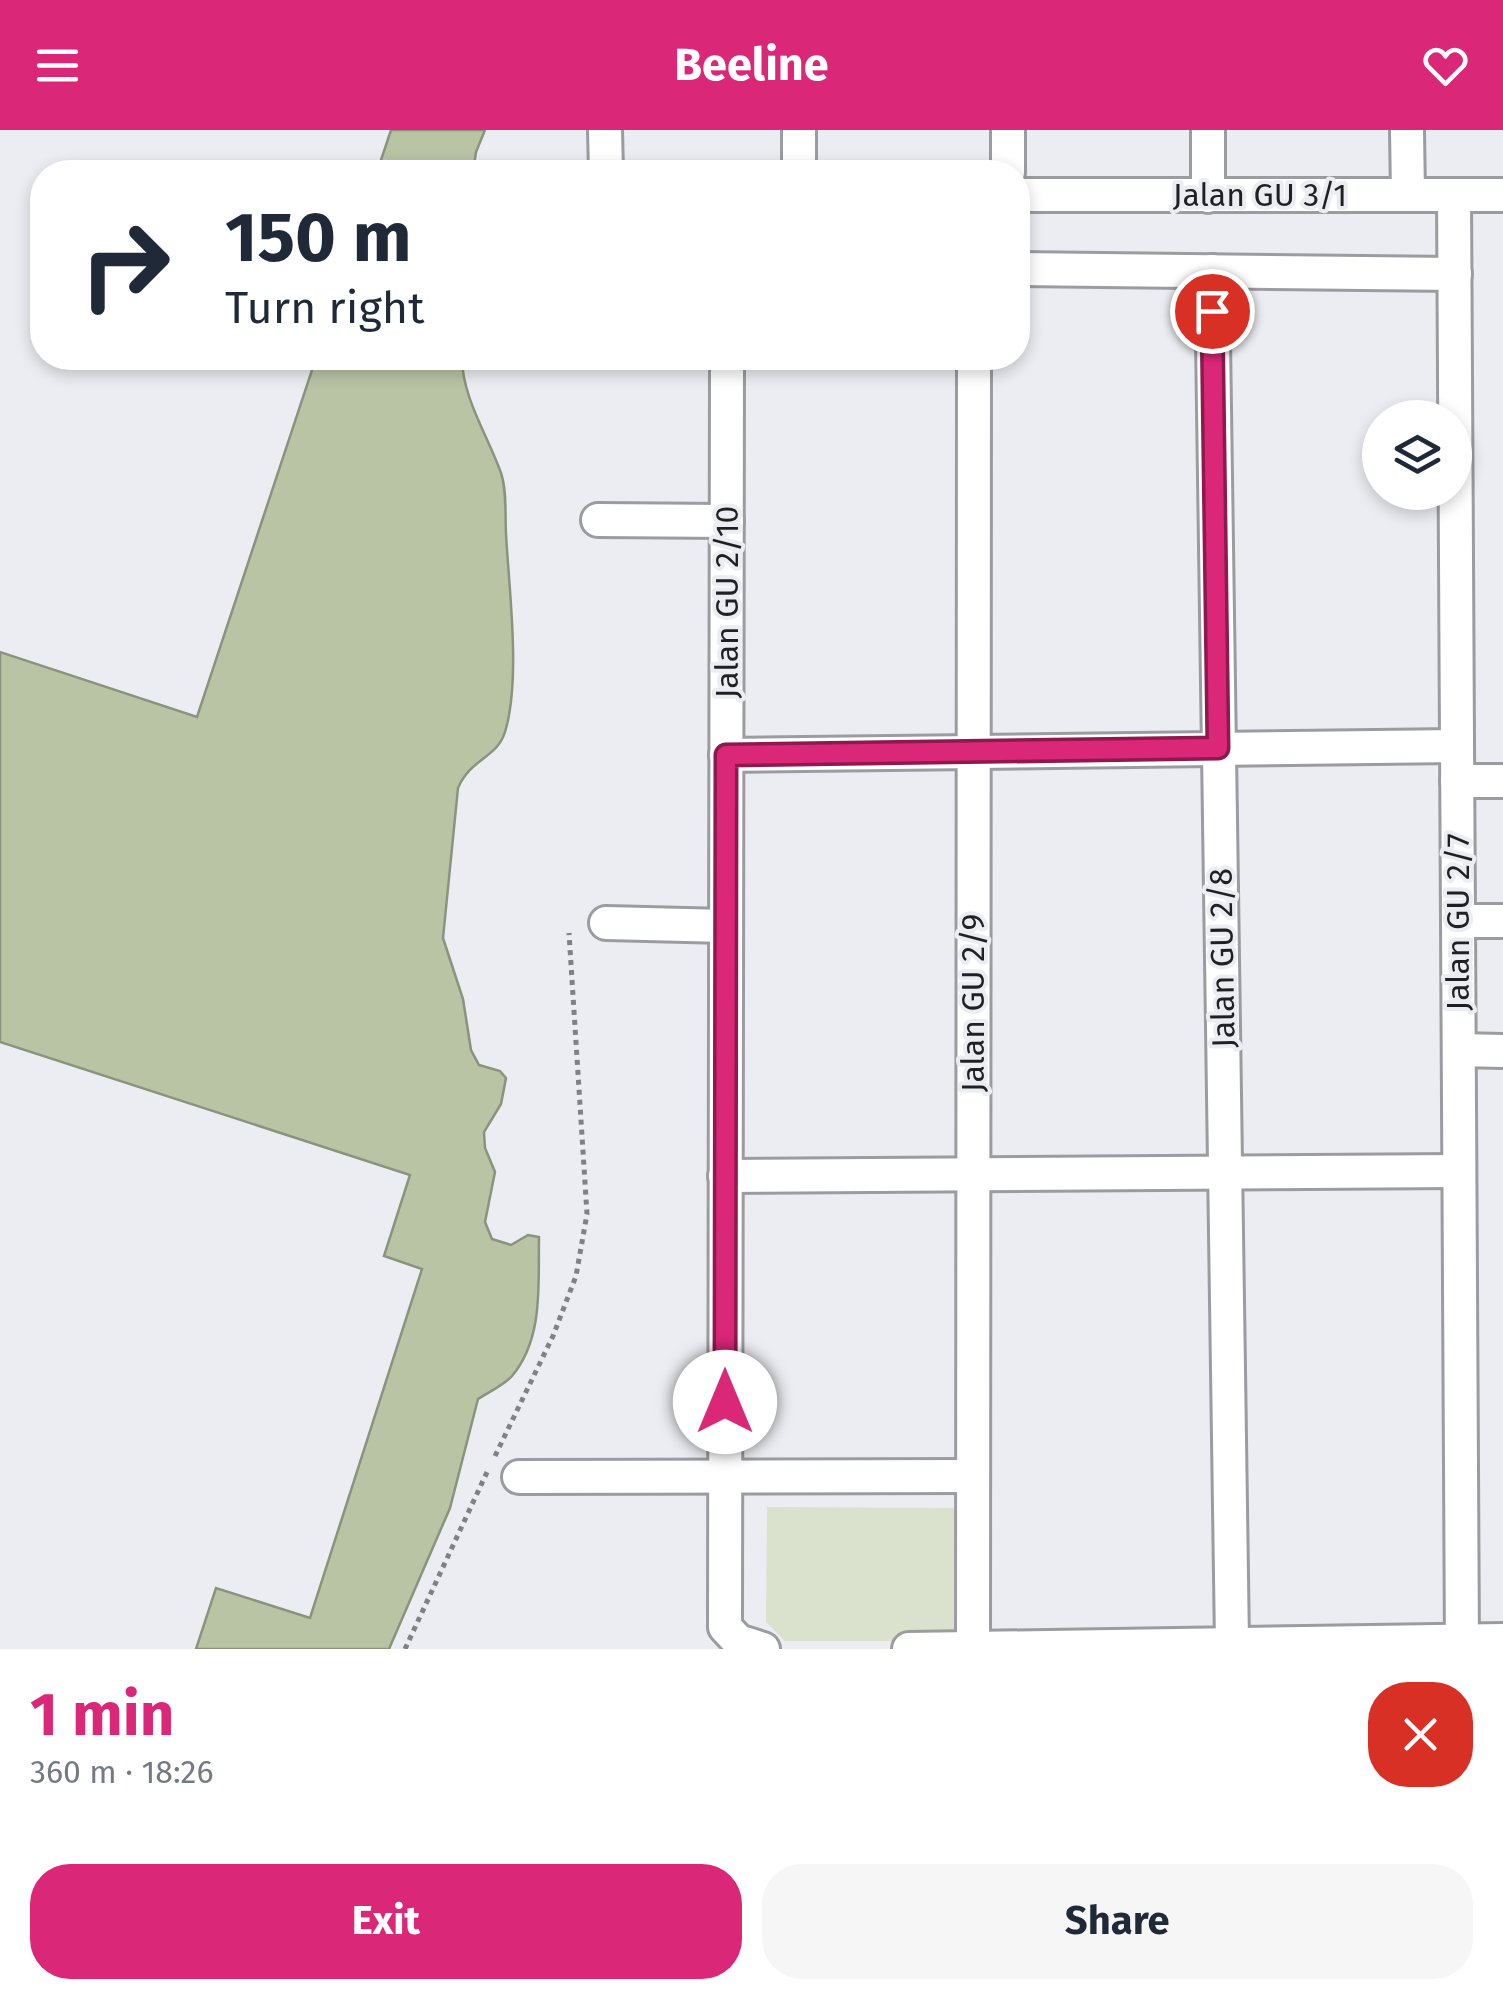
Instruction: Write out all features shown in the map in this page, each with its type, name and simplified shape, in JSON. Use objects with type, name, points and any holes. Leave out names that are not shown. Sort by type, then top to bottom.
[{"type":"street","points":[[605,130],[606,160]]},
{"type":"street","points":[[799,130],[799,160]]},
{"type":"street","points":[[1008,130],[1008,160]]},
{"type":"street","points":[[1208,130],[1208,196]]},
{"type":"street","points":[[1408,130],[1408,195]]},
{"type":"street","name":"Jalan GU 3/1","points":[[1030,195],[1503,196]]},
{"type":"street","name":"Jalan GU 2/7","points":[[1454,196],[1462,1645]]},
{"type":"street","points":[[1030,270],[1455,274]]},
{"type":"street","name":"Jalan GU 2/8","points":[[1212,272],[1232,1644]]},
{"type":"street","name":"Jalan GU 2/10","points":[[728,370],[724,1627],[738,1641],[763,1649]]},
{"type":"street","name":"Jalan GU 2/9","points":[[973,1648],[974,370]]},
{"type":"street","points":[[598,520],[727,521]]},
{"type":"street","points":[[726,755],[1457,746]]},
{"type":"street","points":[[1457,781],[1503,781]]},
{"type":"street","points":[[1458,921],[1503,921]]},
{"type":"street","points":[[606,923],[726,926]]},
{"type":"street","points":[[1459,1050],[1503,1050]]},
{"type":"street","points":[[725,1176],[1459,1171]]},
{"type":"street","points":[[519,1477],[973,1476]]},
{"type":"street","points":[[909,1649],[1462,1645],[1503,1640]]},
{"type":"path","points":[[405,1649],[554,1336],[576,1276],[587,1214],[568,934]]},
{"type":"shaded area","points":[[391,130],[485,130],[475,160],[381,160]]},
{"type":"shaded area","points":[[312,370],[463,370],[471,402],[503,480],[513,634],[512,687],[501,741],[470,770],[458,788],[443,938],[463,999],[471,1050],[479,1065],[500,1071],[506,1078],[501,1104],[484,1132],[485,1148],[495,1172],[485,1222],[492,1239],[511,1245],[528,1235],[539,1237],[537,1310],[530,1345],[522,1361],[509,1379],[478,1399],[450,1508],[389,1649],[196,1649],[216,1588],[310,1618],[422,1269],[384,1256],[410,1175],[0,1042],[0,652],[197,717]]},
{"type":"shaded area","points":[[767,1507],[961,1508],[961,1641],[785,1641],[766,1622]]},
{"type":"route","points":[[725,1402],[726,755],[1218,748],[1212,311]]}]
